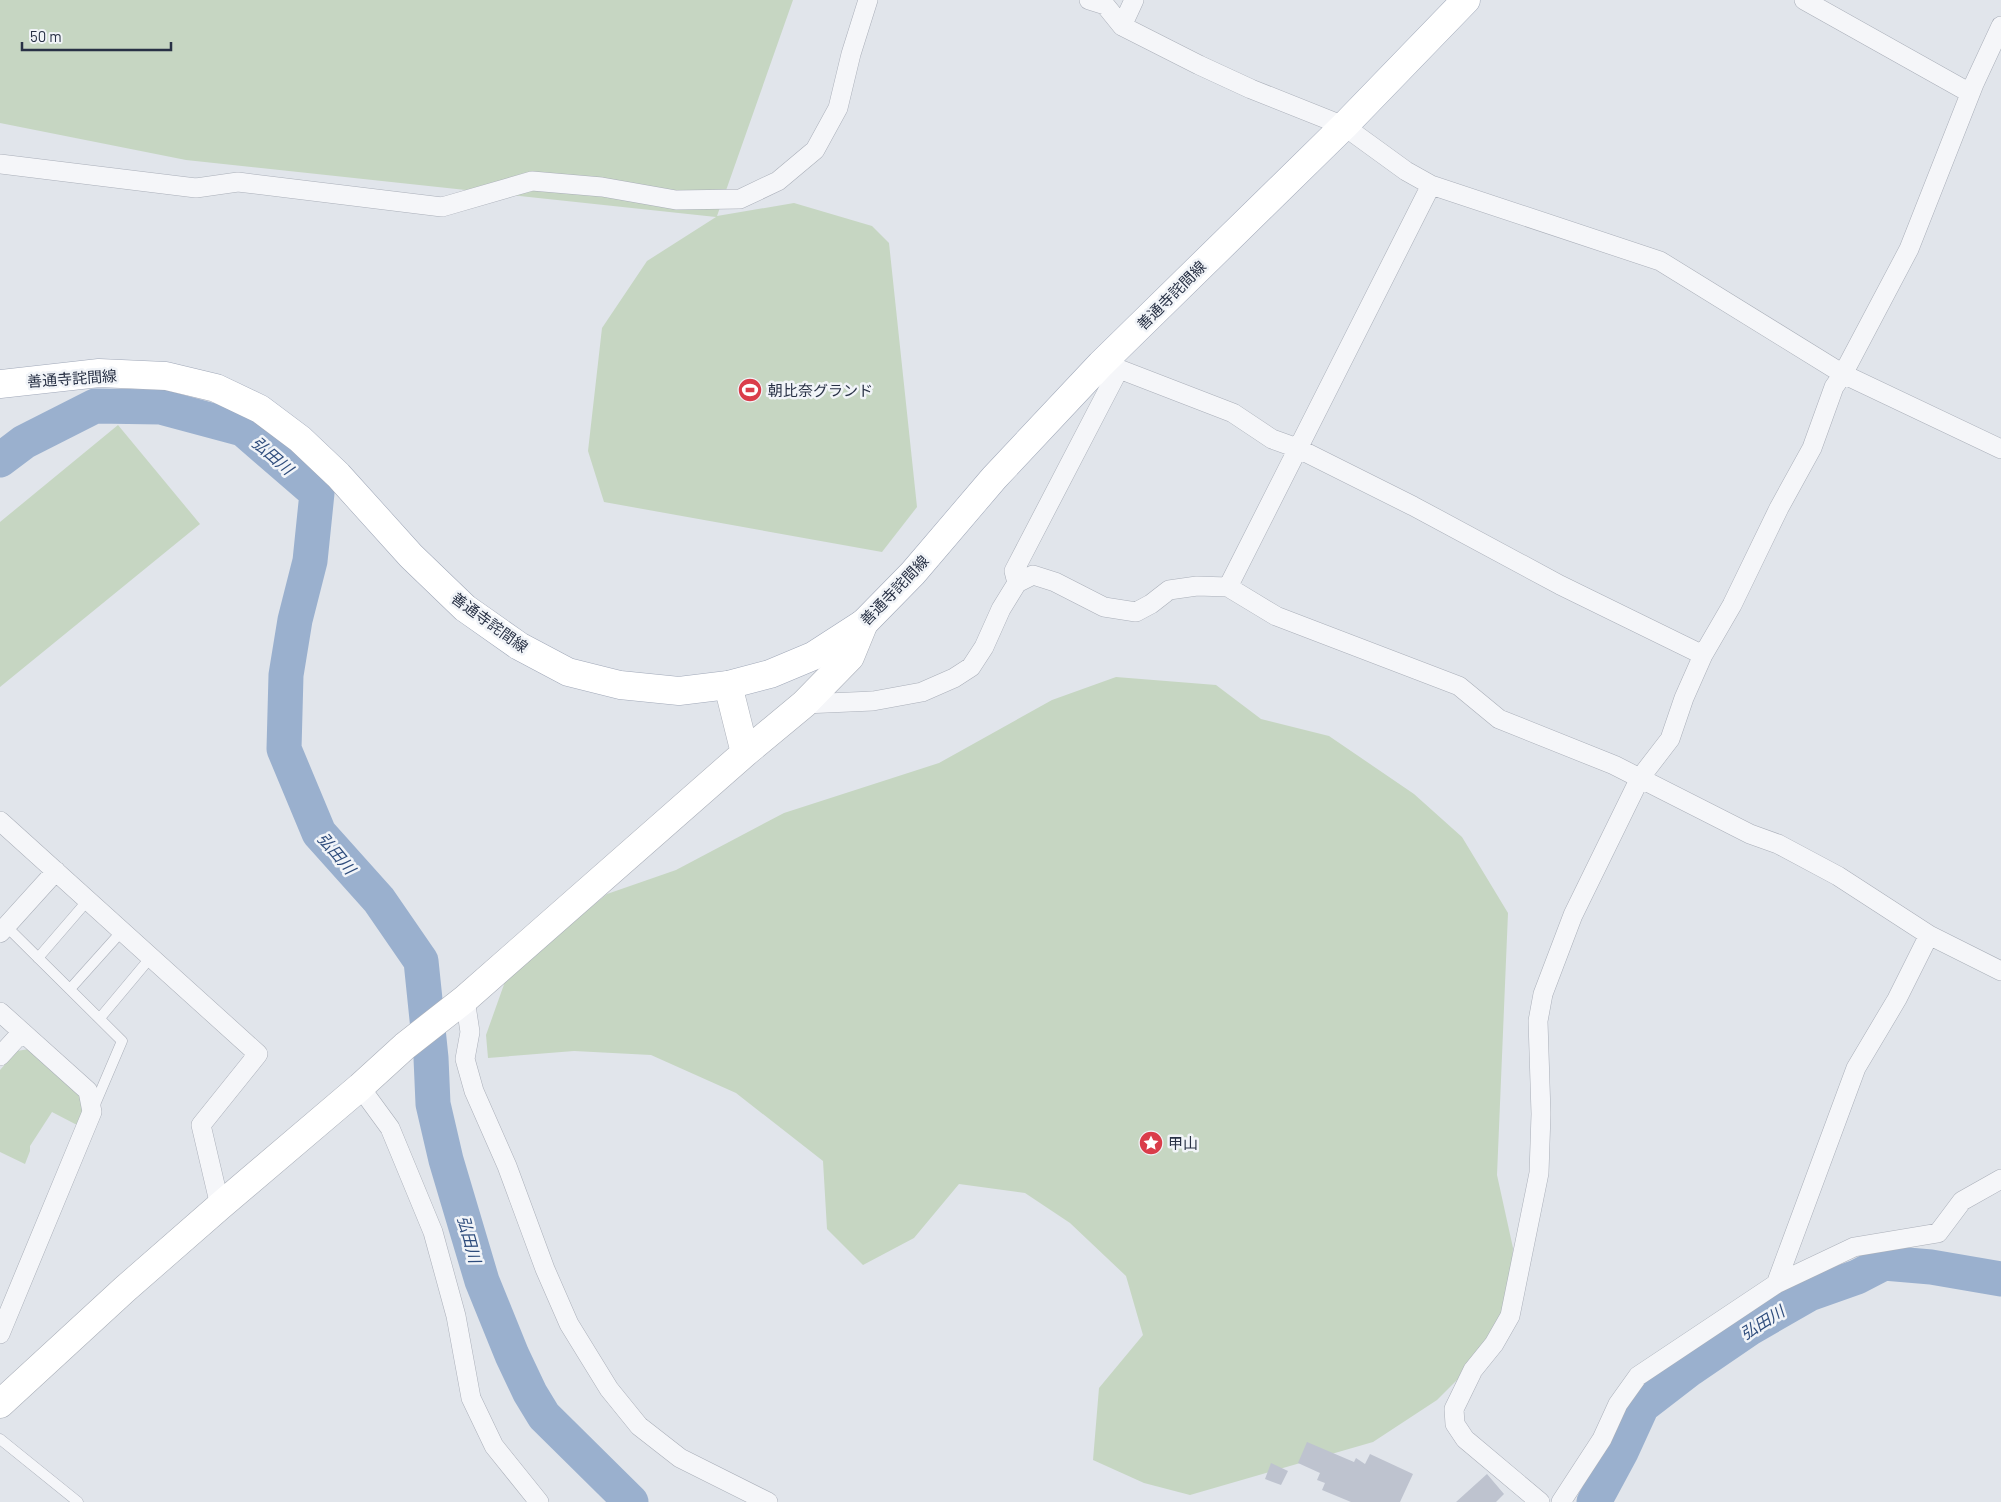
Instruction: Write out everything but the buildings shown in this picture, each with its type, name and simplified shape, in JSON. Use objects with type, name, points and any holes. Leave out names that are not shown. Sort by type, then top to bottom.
[{"type":"main road","name":"善通寺詫間線","points":[[0,384],[99,373],[166,376],[216,388],[260,409],[300,439],[338,475],[411,556],[465,608],[519,646],[568,672],[620,685],[679,691],[728,685],[770,674],[812,656],[864,623],[913,573],[994,478],[1110,366],[1466,0]]},
{"type":"main road","points":[[0,1404],[125,1289],[220,1206],[360,1087],[412,1040],[459,1003],[745,753],[804,704],[850,657],[864,623]]},
{"type":"main road","points":[[728,685],[745,753]]},
{"type":"street","points":[[0,164],[196,188],[238,182],[442,207],[532,181],[602,187],[676,200],[740,199],[778,181],[815,150],[838,108],[851,54],[868,0]]},
{"type":"street","points":[[1090,0],[1105,5],[1122,26],[1216,73],[1344,126],[1406,171],[1431,185],[1660,261],[1843,374],[2001,449]]},
{"type":"street","points":[[1122,26],[1134,0]]},
{"type":"street","points":[[1804,0],[1970,93]]},
{"type":"street","points":[[1540,1502],[1465,1439],[1455,1424],[1454,1409],[1472,1370],[1494,1344],[1510,1316],[1539,1173],[1541,1114],[1538,1021],[1543,994],[1573,915],[1640,778],[1670,740],[1684,698],[1703,655],[1732,604],[1812,448],[1834,387],[1843,374],[1909,249],[1970,93],[2001,26]]},
{"type":"street","points":[[1228,587],[1431,185]]},
{"type":"street","points":[[1017,583],[1014,571],[1110,366],[1233,413],[1272,439],[1297,448],[1413,506],[1560,585],[1703,655]]},
{"type":"street","points":[[804,704],[873,701],[922,692],[954,678],[971,667],[980,654],[1001,609],[1017,583],[1034,575],[1055,582],[1104,607],[1136,612],[1151,604],[1169,590],[1197,586],[1228,587],[1276,616],[1459,686],[1499,719],[1614,764],[1750,834],[1778,844],[1838,876],[1929,934],[2001,971]]},
{"type":"street","points":[[0,821],[258,1054],[201,1125],[220,1206]]},
{"type":"street","points":[[3,930],[56,871]]},
{"type":"street","points":[[1776,1284],[1856,1068],[1897,999],[1929,934]]},
{"type":"street","points":[[459,1003],[470,1032],[465,1059],[474,1091],[507,1166],[545,1269],[569,1324],[609,1389],[639,1426],[680,1458],[768,1502]]},
{"type":"street","points":[[0,1012],[88,1091],[92,1112],[0,1334]]},
{"type":"street","points":[[0,1056],[22,1032]]},
{"type":"street","points":[[360,1087],[390,1128],[433,1232],[456,1316],[471,1398],[494,1446],[539,1502]]},
{"type":"street","points":[[1561,1502],[1602,1439],[1618,1404],[1638,1376],[1776,1284],[1854,1247],[1938,1233],[1962,1201],[2001,1179]]},
{"type":"lane","points":[[38,958],[88,900]]},
{"type":"lane","points":[[3,930],[38,958],[122,1041],[92,1112]]},
{"type":"lane","points":[[70,989],[122,931]]},
{"type":"lane","points":[[100,1018],[151,957]]},
{"type":"lane","points":[[0,1439],[78,1502]]},
{"type":"green space","points":[[0,0],[793,0],[717,216],[794,203],[872,226],[889,243],[917,507],[882,552],[604,502],[588,451],[602,328],[647,261],[716,217],[186,160],[0,123]]},
{"type":"green space","points":[[118,425],[200,524],[0,687],[0,522]]},
{"type":"green space","points":[[1116,677],[1216,685],[1261,719],[1329,736],[1414,794],[1462,837],[1508,913],[1497,1175],[1513,1248],[1509,1311],[1486,1351],[1437,1400],[1373,1442],[1190,1495],[1144,1483],[1093,1460],[1099,1388],[1143,1335],[1126,1276],[1070,1223],[1025,1193],[959,1184],[914,1238],[863,1265],[827,1229],[823,1161],[736,1093],[651,1055],[574,1051],[488,1058],[486,1035],[507,976],[607,894],[676,870],[784,813],[939,763],[1052,700]]},
{"type":"green space","points":[[29,1049],[84,1097],[87,1109],[77,1125],[52,1112],[30,1146],[25,1164],[0,1152],[0,1070],[17,1051]]},
{"type":"waterway","name":"弘田川","points":[[0,460],[24,442],[95,406],[161,407],[243,429],[317,493],[310,561],[295,620],[286,675],[284,749],[319,833],[379,900],[421,961],[431,1058],[433,1104],[446,1160],[482,1281],[512,1355],[530,1393],[544,1416],[631,1502]]},
{"type":"waterway","name":"弘田川","points":[[1594,1502],[1621,1452],[1642,1406],[1690,1369],[1750,1328],[1809,1294],[1857,1277],[1884,1263],[1931,1267],[2001,1279]]},
{"type":"place","name":"朝比奈グランド","points":[[750,390]]},
{"type":"place","name":"甲山","points":[[1151,1143]]}]
